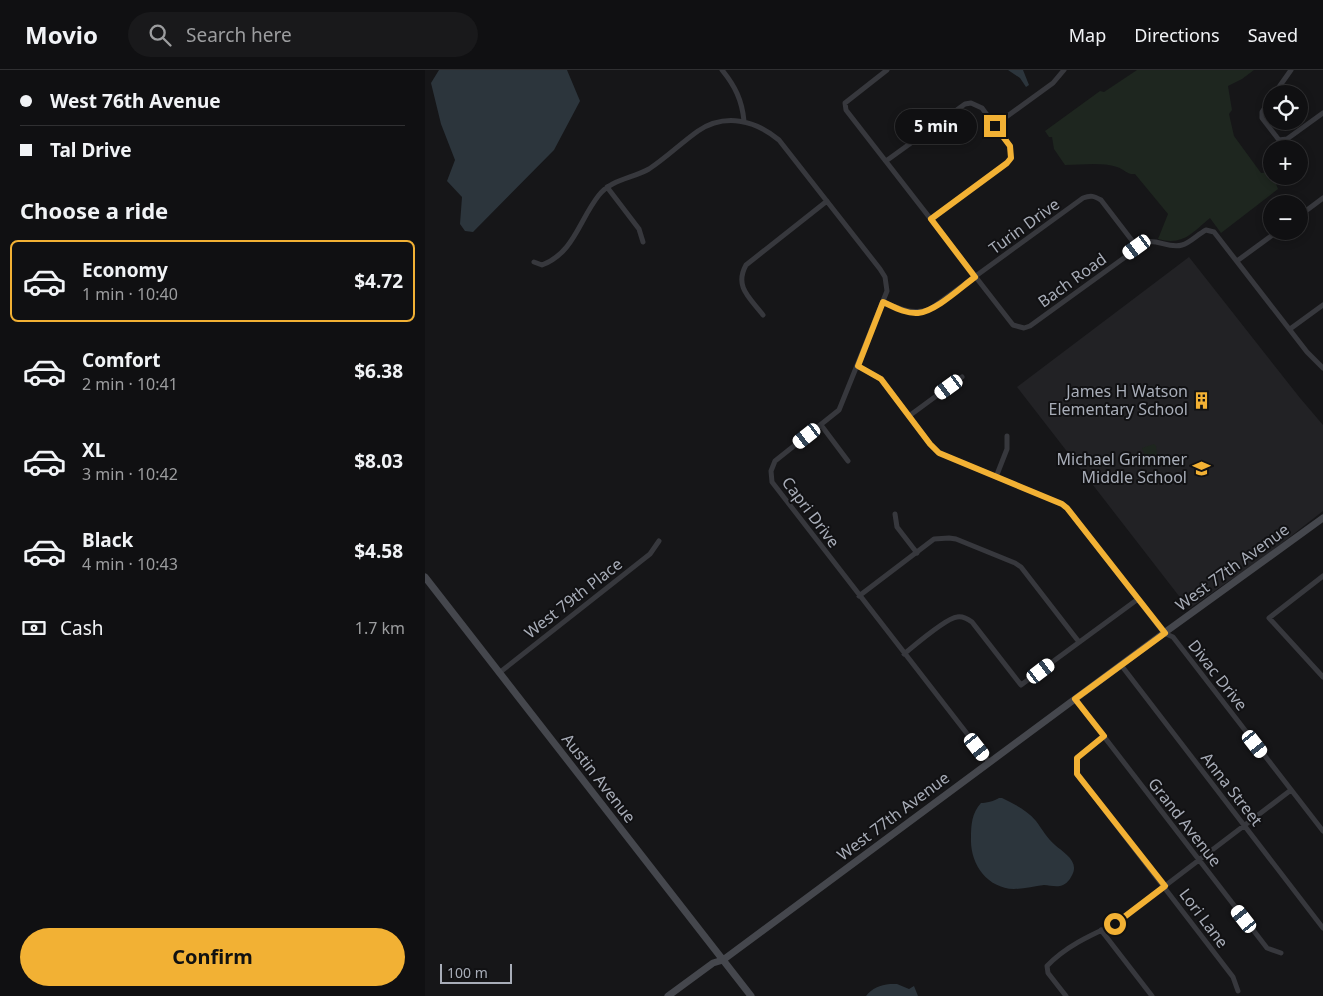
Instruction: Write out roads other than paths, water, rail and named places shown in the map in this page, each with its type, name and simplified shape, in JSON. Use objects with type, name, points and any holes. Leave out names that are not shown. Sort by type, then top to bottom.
[{"type":"street","points":[[535,262],[542,265],[552,261],[562,253],[575,238],[591,206],[607,187],[618,180],[649,169],[697,131],[707,126],[729,121],[744,121],[740,98],[733,84],[722,70]]},
{"type":"street","points":[[887,70],[845,103],[846,110],[975,277]]},
{"type":"street","points":[[995,126],[1053,83],[1064,70]]},
{"type":"street","points":[[1280,85],[1291,70]]},
{"type":"street","points":[[886,162],[965,104],[971,103],[982,108],[1010,146],[1011,158],[1007,163],[931,219]]},
{"type":"street","points":[[1308,124],[1323,113]]},
{"type":"street","name":"Capri Drive","points":[[744,121],[763,129],[783,145],[880,269],[887,284],[887,291],[883,302],[839,410],[775,461],[771,471],[772,482],[989,762]]},
{"type":"street","points":[[1271,130],[1279,140],[1287,139],[1299,130]]},
{"type":"street","points":[[607,187],[639,229],[643,242]]},
{"type":"street","name":"Turin Drive","points":[[883,302],[907,312],[917,313],[929,310],[1083,198],[1090,196],[1095,196],[1101,200],[1137,247]]},
{"type":"street","points":[[1308,209],[1323,198]]},
{"type":"street","points":[[763,315],[742,286],[741,278],[746,265],[827,201]]},
{"type":"street","name":"Bach Road","points":[[975,277],[1013,325],[1019,328],[1030,326],[1137,247],[1152,240],[1173,246],[1183,245],[1206,230],[1213,232],[1237,261]]},
{"type":"street","points":[[1266,240],[1237,261],[1307,352],[1323,368]]},
{"type":"street","points":[[1290,329],[1323,305]]},
{"type":"street","name":"Divac Drive","points":[[858,366],[881,379],[939,453],[1062,504],[1067,508],[1165,633],[1173,637],[1323,831]]},
{"type":"street","points":[[909,416],[962,377]]},
{"type":"street","points":[[821,425],[848,460]]},
{"type":"street","points":[[995,477],[1007,449],[1007,436]]},
{"type":"street","points":[[895,514],[897,527],[917,552]]},
{"type":"street","name":"West 77th Avenue","points":[[668,996],[713,963],[723,960],[989,762],[1323,518]]},
{"type":"street","points":[[859,596],[934,540],[949,538],[1015,563],[1026,573],[1079,642]]},
{"type":"street","name":"West 79th Place","points":[[499,673],[650,554],[659,541]]},
{"type":"street","points":[[1323,576],[1269,618],[1323,677]]},
{"type":"street","name":"Austin Avenue","points":[[425,577],[723,960],[747,994]]},
{"type":"street","points":[[904,654],[948,620],[958,616],[963,617],[972,622],[1021,685],[1139,599]]},
{"type":"street","name":"Anna Street","points":[[1121,665],[1323,928]]},
{"type":"street","name":"Grand Avenue","points":[[1075,699],[1267,948],[1281,953]]},
{"type":"street","name":"Lori Lane","points":[[1104,736],[1077,758],[1077,774],[1165,886],[1233,977],[1238,991]]},
{"type":"street","points":[[1066,996],[1048,973],[1047,966],[1052,960],[1084,938],[1115,924],[1291,790]]},
{"type":"street","points":[[1101,930],[1152,996]]},
{"type":"place","name":"James H Watson Elementary School","points":[[1202,400]]},
{"type":"place","name":"Michael Grimmer Middle School","points":[[1201,468]]}]
